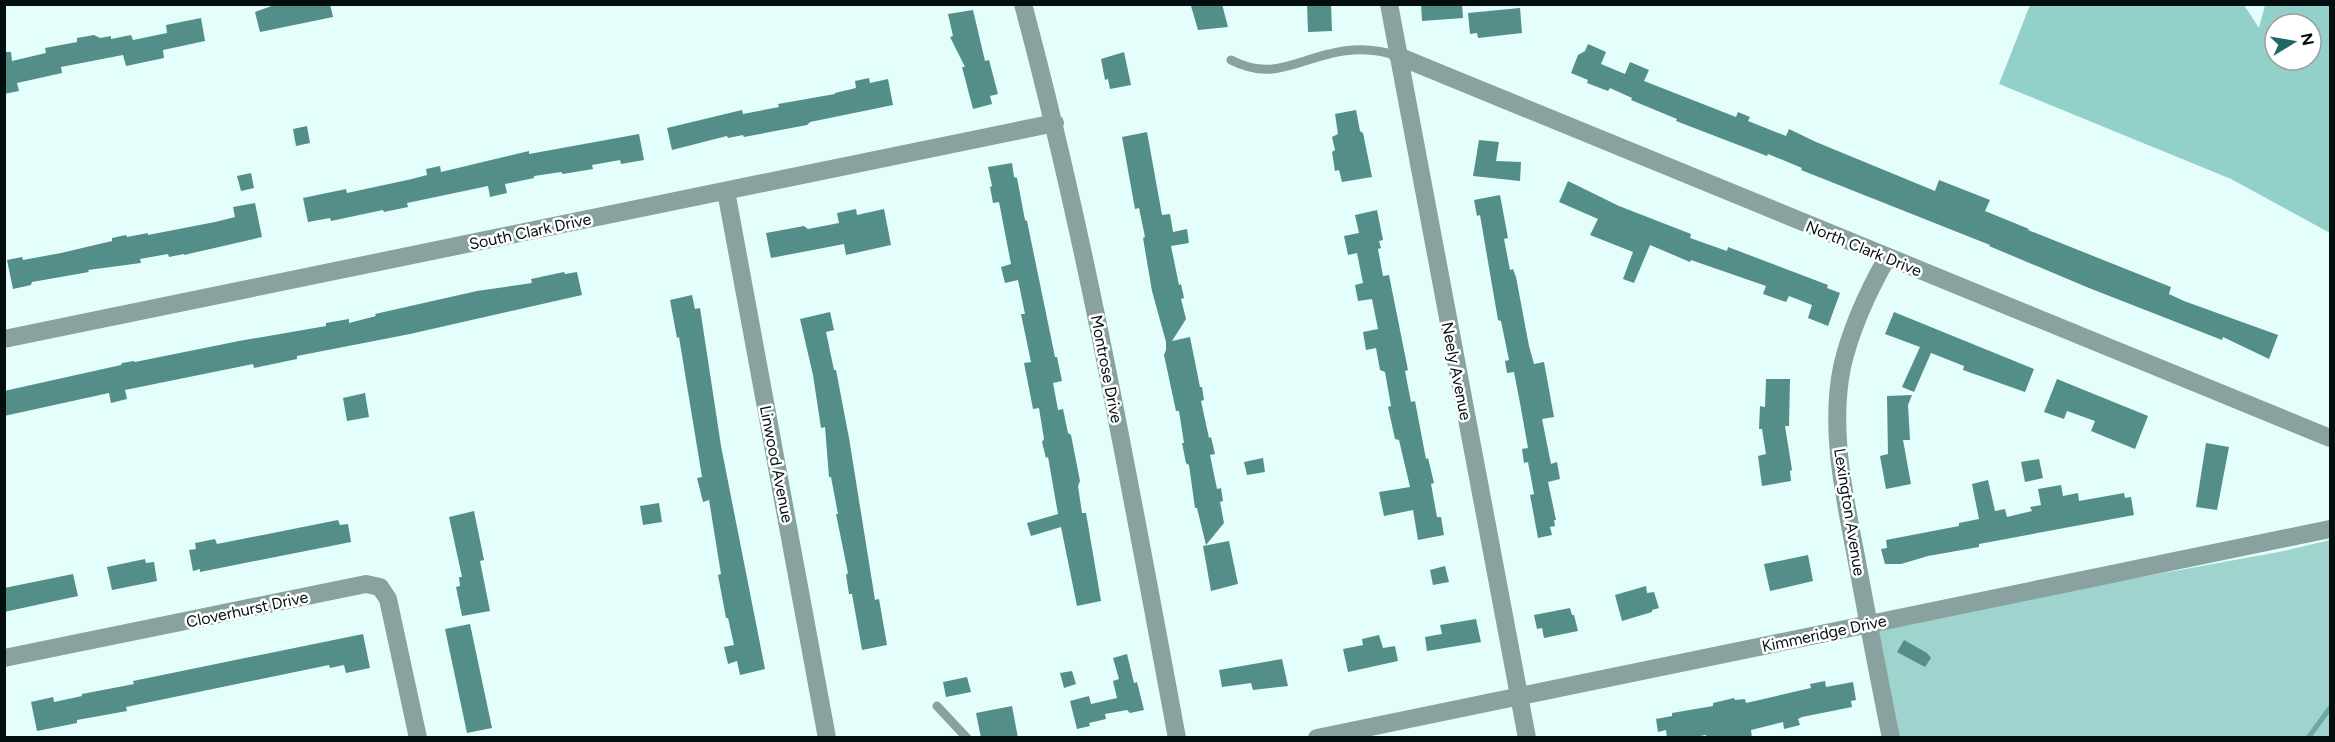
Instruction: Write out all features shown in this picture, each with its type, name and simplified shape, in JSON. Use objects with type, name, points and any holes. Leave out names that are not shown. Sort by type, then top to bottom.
[{"type":"street","name":"Montrose Drive","points":[[1023,4],[1055,123],[1103,342],[1177,738]]},
{"type":"street","name":"Neely Avenue","points":[[1389,4],[1527,738]]},
{"type":"street","name":"North Clark Drive","points":[[1398,56],[2331,438]]},
{"type":"street","name":"South Clark Drive","points":[[4,339],[1055,123]]},
{"type":"street","name":"Linwood Avenue","points":[[726,191],[827,738]]},
{"type":"street","name":"Lexington Avenue","points":[[1887,258],[1867,294],[1853,328],[1842,368],[1837,410],[1840,472],[1891,738]]},
{"type":"street","name":"Kimmeridge Drive","points":[[1317,738],[2331,529]]},
{"type":"street","name":"Cloverhurst Drive","points":[[4,658],[366,584],[380,587],[388,599],[418,738]]},
{"type":"lane","points":[[1232,60],[1245,67],[1264,71],[1346,51],[1370,49],[1398,56]]},
{"type":"lane","points":[[937,706],[967,738]]},
{"type":"shaded area","points":[[2030,5],[2244,5],[2259,28],[2263,13],[2263,72],[2323,72],[2323,12],[2263,12],[2265,5],[2330,5],[2330,233],[2231,179],[1999,84]]},
{"type":"shaded area","points":[[2330,540],[2330,737],[1889,737],[1868,627],[2284,551]]},
{"type":"building","points":[[277,4],[330,4],[333,17],[260,32],[255,12]]},
{"type":"building","points":[[1222,4],[1228,27],[1198,30],[1191,6]]},
{"type":"building","points":[[1307,4],[1331,4],[1332,31],[1308,32]]},
{"type":"building","points":[[1421,4],[1462,4],[1463,18],[1422,21]]},
{"type":"building","points":[[1520,8],[1522,33],[1478,38],[1477,33],[1470,34],[1468,13]]},
{"type":"building","points":[[973,10],[985,61],[989,60],[998,94],[990,96],[992,104],[973,109],[962,67],[965,67],[950,37],[953,36],[948,14]]},
{"type":"building","points":[[201,18],[205,41],[163,50],[164,58],[126,66],[123,55],[61,67],[62,73],[17,83],[19,91],[4,94],[4,52],[11,52],[12,61],[46,53],[45,48],[77,42],[77,38],[94,35],[100,38],[111,36],[111,39],[131,35],[133,40],[167,33],[166,25]]},
{"type":"building","points":[[1588,44],[1606,52],[1601,64],[1625,74],[1630,62],[1649,70],[1644,81],[1736,117],[1738,112],[1750,117],[1748,121],[1786,136],[1789,129],[1935,191],[1939,180],[1990,200],[1985,211],[2171,287],[2169,294],[2184,301],[2278,335],[2269,359],[2223,337],[2222,340],[2089,288],[1990,245],[1801,170],[1802,168],[1768,154],[1767,156],[1676,121],[1677,119],[1631,100],[1632,98],[1610,88],[1608,91],[1587,83],[1588,80],[1571,73],[1578,55],[1585,51]]},
{"type":"building","points":[[1124,52],[1131,85],[1110,89],[1108,79],[1105,80],[1101,59]]},
{"type":"building","points":[[869,78],[870,83],[888,79],[893,105],[744,137],[743,135],[728,138],[727,136],[672,150],[667,128],[742,110],[743,114],[779,107],[778,104],[835,94],[856,88],[855,81]]},
{"type":"building","points":[[1356,110],[1372,177],[1342,182],[1339,170],[1335,171],[1332,152],[1335,150],[1332,137],[1338,134],[1335,114]]},
{"type":"building","points":[[307,126],[310,143],[296,146],[293,129]]},
{"type":"building","points":[[1147,132],[1162,215],[1170,214],[1173,232],[1187,229],[1189,243],[1171,246],[1184,298],[1181,299],[1186,319],[1172,341],[1190,337],[1200,387],[1202,387],[1204,400],[1201,401],[1215,454],[1210,455],[1217,489],[1221,488],[1223,501],[1220,502],[1224,523],[1206,545],[1197,508],[1195,508],[1189,465],[1186,463],[1182,443],[1184,443],[1179,411],[1176,411],[1164,355],[1166,342],[1152,291],[1143,238],[1145,237],[1139,208],[1135,209],[1122,137]]},
{"type":"building","points":[[639,134],[644,160],[621,164],[620,160],[592,165],[593,169],[534,176],[534,178],[505,184],[507,193],[490,197],[488,186],[407,203],[408,207],[384,212],[383,210],[331,221],[330,218],[308,222],[303,198],[346,189],[347,193],[412,179],[427,175],[426,169],[440,166],[441,172],[529,151],[529,154]]},
{"type":"building","points":[[1479,140],[1499,142],[1496,161],[1521,162],[1520,181],[1473,176]]},
{"type":"building","points":[[1012,163],[1062,381],[1053,383],[1058,410],[1063,409],[1068,433],[1071,435],[1080,481],[1078,486],[1082,513],[1086,513],[1101,601],[1077,606],[1061,527],[1031,536],[1027,523],[1058,514],[1048,457],[1046,458],[1042,442],[1044,439],[1039,408],[1033,409],[1024,363],[1031,362],[1021,314],[1025,314],[1018,280],[1005,283],[1001,267],[1011,264],[999,202],[993,203],[990,187],[992,186],[988,167]]},
{"type":"building","points":[[251,173],[254,188],[241,191],[237,176]]},
{"type":"building","points":[[1568,181],[1619,206],[1691,234],[1690,238],[1727,251],[1728,247],[1828,285],[1827,288],[1840,293],[1828,326],[1808,318],[1812,305],[1789,296],[1786,302],[1763,294],[1766,286],[1691,260],[1690,262],[1650,245],[1634,283],[1623,279],[1633,252],[1590,235],[1598,219],[1559,202]]},
{"type":"building","points":[[1500,195],[1508,238],[1504,239],[1510,270],[1513,269],[1516,277],[1534,364],[1544,362],[1554,417],[1542,419],[1551,464],[1557,462],[1560,479],[1548,482],[1556,520],[1554,520],[1555,526],[1550,527],[1552,535],[1538,538],[1530,495],[1534,494],[1528,462],[1524,463],[1522,449],[1528,448],[1520,403],[1514,372],[1507,373],[1505,361],[1509,360],[1501,321],[1498,320],[1480,215],[1477,216],[1474,200]]},
{"type":"building","points":[[255,203],[262,237],[184,255],[169,257],[168,254],[140,259],[141,263],[88,270],[89,272],[32,282],[31,285],[13,289],[7,260],[22,257],[23,260],[61,253],[112,241],[112,238],[126,235],[127,237],[148,233],[148,235],[215,222],[235,217],[233,207]]},
{"type":"building","points":[[856,209],[857,215],[884,209],[891,245],[846,255],[844,244],[771,258],[766,233],[839,223],[837,213]]},
{"type":"building","points":[[1377,210],[1383,240],[1379,241],[1381,248],[1378,249],[1383,276],[1389,275],[1408,370],[1405,371],[1411,402],[1415,401],[1426,459],[1428,458],[1434,483],[1431,484],[1437,517],[1441,517],[1444,535],[1418,540],[1413,510],[1384,516],[1379,492],[1410,487],[1399,440],[1395,439],[1388,407],[1391,406],[1385,372],[1380,370],[1376,348],[1366,350],[1363,332],[1378,329],[1372,299],[1358,301],[1355,285],[1363,283],[1357,253],[1348,255],[1344,236],[1359,233],[1355,215]]},
{"type":"building","points":[[564,272],[565,274],[577,272],[582,295],[410,334],[297,356],[297,359],[254,368],[253,364],[125,390],[127,399],[111,403],[109,393],[4,416],[4,391],[122,363],[326,326],[326,323],[349,319],[349,323],[376,316],[375,314],[477,291],[532,283],[531,279]]},
{"type":"building","points":[[692,295],[695,309],[700,308],[721,446],[765,669],[740,675],[737,661],[728,664],[724,647],[734,645],[718,575],[721,574],[709,500],[703,502],[697,478],[702,477],[679,337],[677,338],[670,300]]},
{"type":"building","points":[[830,312],[834,330],[826,332],[849,438],[875,600],[879,599],[887,645],[862,650],[852,594],[849,594],[846,575],[848,573],[836,514],[838,514],[831,477],[829,477],[825,427],[821,428],[813,375],[800,319]]},
{"type":"building","points":[[1894,312],[2034,369],[2025,392],[1963,370],[1964,366],[1931,353],[1914,392],[1902,387],[1920,347],[1885,334]]},
{"type":"building","points":[[1766,379],[1790,379],[1789,426],[1785,426],[1792,470],[1790,471],[1791,481],[1762,486],[1758,456],[1766,454],[1762,429],[1759,429],[1760,406],[1765,407]]},
{"type":"building","points":[[2057,379],[2148,416],[2135,449],[2091,431],[2095,421],[2067,411],[2064,419],[2044,412]]},
{"type":"building","points":[[365,393],[369,417],[347,421],[343,398]]},
{"type":"building","points":[[1912,395],[1908,405],[1910,440],[1903,440],[1911,484],[1886,489],[1880,456],[1888,454],[1887,396]]},
{"type":"building","points":[[2206,443],[2229,447],[2217,510],[2196,507]]},
{"type":"building","points":[[1263,458],[1265,472],[1247,475],[1244,462]]},
{"type":"building","points":[[2039,459],[2043,478],[2025,482],[2021,462]]},
{"type":"building","points":[[1988,480],[1995,511],[2005,509],[2007,517],[2032,511],[2030,507],[2041,505],[2038,489],[2061,485],[2063,496],[2078,493],[2079,501],[2124,493],[2125,498],[2131,497],[2134,515],[1979,544],[1979,547],[1928,556],[1901,564],[1885,564],[1881,549],[1887,548],[1886,540],[1959,526],[1959,523],[1979,519],[1972,484]]},
{"type":"building","points":[[659,503],[662,522],[643,525],[640,506]]},
{"type":"building","points":[[474,511],[484,560],[480,561],[490,611],[462,616],[456,587],[460,586],[459,577],[462,577],[449,517]]},
{"type":"building","points":[[338,520],[340,525],[348,524],[351,542],[200,572],[200,569],[193,571],[189,550],[196,549],[195,543],[215,539],[217,544]]},
{"type":"building","points":[[1229,541],[1238,584],[1211,591],[1203,546]]},
{"type":"building","points":[[1808,555],[1813,581],[1770,591],[1764,564]]},
{"type":"building","points":[[145,559],[146,563],[154,562],[157,581],[112,590],[107,567]]},
{"type":"building","points":[[1445,566],[1449,582],[1433,585],[1430,570]]},
{"type":"building","points":[[73,574],[78,596],[4,612],[4,588]]},
{"type":"building","points":[[1646,586],[1647,593],[1654,592],[1659,608],[1622,621],[1615,595]]},
{"type":"building","points":[[1570,608],[1578,631],[1544,638],[1542,628],[1537,629],[1534,615]]},
{"type":"building","points":[[1476,619],[1481,642],[1427,651],[1425,637],[1442,634],[1440,625]]},
{"type":"building","points":[[470,624],[492,728],[467,733],[445,629]]},
{"type":"building","points":[[363,634],[370,668],[346,673],[344,665],[330,668],[329,665],[126,707],[127,711],[77,720],[77,723],[37,731],[31,702],[53,697],[54,702],[134,684],[133,681]]},
{"type":"building","points":[[1379,635],[1383,648],[1395,646],[1398,661],[1348,672],[1343,649],[1363,645],[1362,639]]},
{"type":"building","points":[[1904,640],[1927,653],[1931,658],[1925,667],[1897,652]]},
{"type":"building","points":[[1127,654],[1144,710],[1105,714],[1106,719],[1077,729],[1070,701],[1089,696],[1091,704],[1117,698],[1113,681],[1119,679],[1113,658]]},
{"type":"building","points":[[1282,659],[1288,686],[1253,690],[1251,683],[1222,687],[1219,670]]},
{"type":"building","points":[[1072,671],[1076,684],[1064,688],[1060,673]]},
{"type":"building","points":[[967,677],[971,692],[946,697],[943,682]]},
{"type":"building","points":[[1825,681],[1826,687],[1853,682],[1856,700],[1851,701],[1852,707],[1802,717],[1798,719],[1800,725],[1784,729],[1783,722],[1751,730],[1752,738],[1711,738],[1705,735],[1692,738],[1667,738],[1666,730],[1658,732],[1656,719],[1672,716],[1672,713],[1713,706],[1713,703],[1734,698],[1735,700],[1745,699],[1746,703],[1811,688],[1810,684]]},
{"type":"building","points":[[1012,706],[1018,738],[981,738],[976,713]]},
{"type":"waterway","points":[[2308,738],[2330,708]]}]
